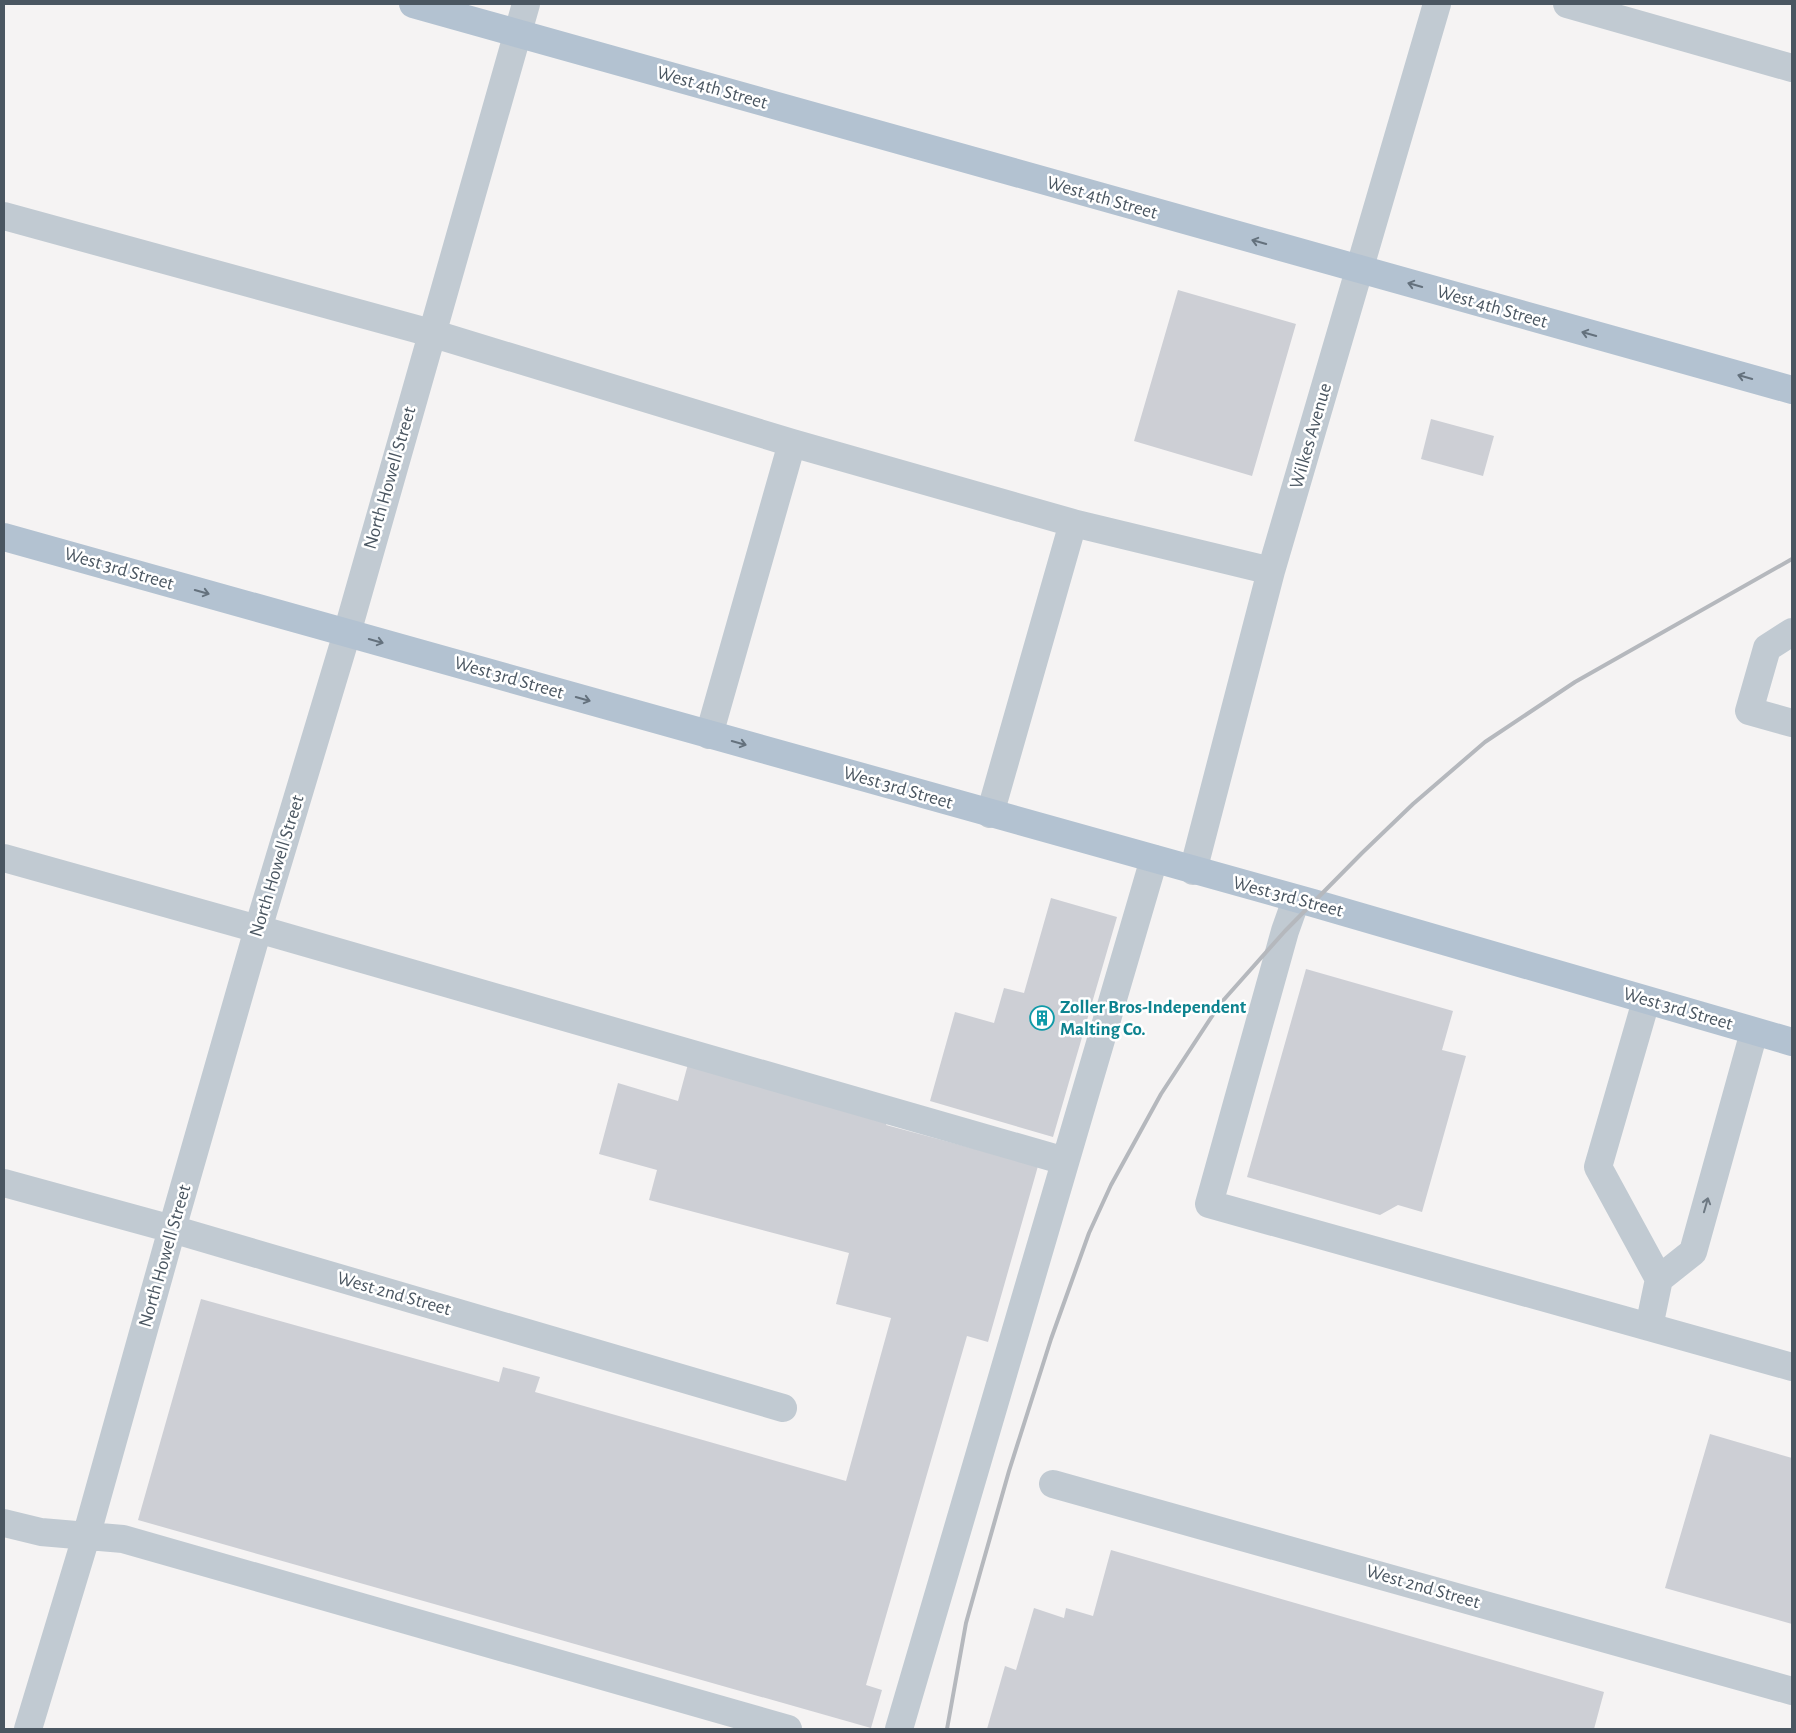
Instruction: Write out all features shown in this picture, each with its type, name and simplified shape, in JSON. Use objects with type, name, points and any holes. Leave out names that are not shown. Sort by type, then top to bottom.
[{"type":"main road","name":"West 4th Street","points":[[413,4],[1792,390]]},
{"type":"main road","name":"West 3rd Street","points":[[4,537],[1154,859],[1792,1042]]},
{"type":"street","name":"North Howell Street","points":[[28,1729],[86,1537],[258,929],[347,633],[526,4]]},
{"type":"street","name":"Wilkes Avenue","points":[[1193,871],[1272,571],[1342,332],[1358,270],[1437,4]]},
{"type":"street","points":[[1567,4],[1792,68]]},
{"type":"street","points":[[4,216],[431,333],[792,443],[1073,522],[1272,571]]},
{"type":"street","points":[[709,735],[792,443]]},
{"type":"street","points":[[990,814],[1073,522]]},
{"type":"street","points":[[1792,632],[1767,648],[1749,711],[1792,723]]},
{"type":"street","points":[[4,858],[1065,1161]]},
{"type":"street","points":[[899,1729],[1154,859]]},
{"type":"street","points":[[1296,900],[1285,931],[1209,1204],[1792,1367]]},
{"type":"street","points":[[1646,1001],[1598,1167],[1659,1279]]},
{"type":"street","points":[[1649,1327],[1659,1279],[1692,1252],[1754,1032]]},
{"type":"street","name":"West 2nd Street","points":[[4,1183],[172,1229],[783,1408]]},
{"type":"street","name":"West 2nd Street","points":[[1053,1484],[1792,1691]]},
{"type":"street","points":[[4,1523],[41,1532],[123,1539],[788,1729]]},
{"type":"building","points":[[1178,290],[1296,324],[1252,476],[1134,441]]},
{"type":"building","points":[[1431,419],[1494,436],[1483,476],[1421,459]]},
{"type":"building","name":"Zoller Bros-Independent Malting Co.","points":[[1051,898],[1117,917],[1053,1137],[930,1101],[955,1012],[994,1023],[1004,988],[1024,993]]},
{"type":"building","points":[[1306,969],[1453,1011],[1442,1050],[1466,1056],[1422,1212],[1398,1205],[1380,1215],[1247,1177]]},
{"type":"building","points":[[688,1064],[888,1120],[886,1125],[1038,1166],[988,1342],[967,1336],[866,1685],[882,1690],[871,1728],[138,1520],[201,1299],[499,1382],[503,1367],[540,1377],[535,1392],[846,1481],[891,1318],[836,1304],[849,1253],[649,1200],[657,1170],[599,1154],[618,1083],[678,1101]]},
{"type":"building","points":[[1710,1434],[1792,1458],[1792,1624],[1665,1588]]},
{"type":"building","points":[[1111,1550],[1604,1692],[1594,1729],[987,1729],[1005,1666],[1016,1670],[1034,1608],[1064,1618],[1066,1608],[1093,1616]]},
{"type":"railway","points":[[947,1729],[966,1623],[1009,1471],[1051,1339],[1089,1233],[1111,1185],[1161,1094],[1220,1004],[1285,931],[1362,853],[1413,804],[1485,742],[1575,682],[1792,559]]},
{"type":"place","name":"Zoller Bros-Independent Malting Co.","points":[[1042,1018]]}]
